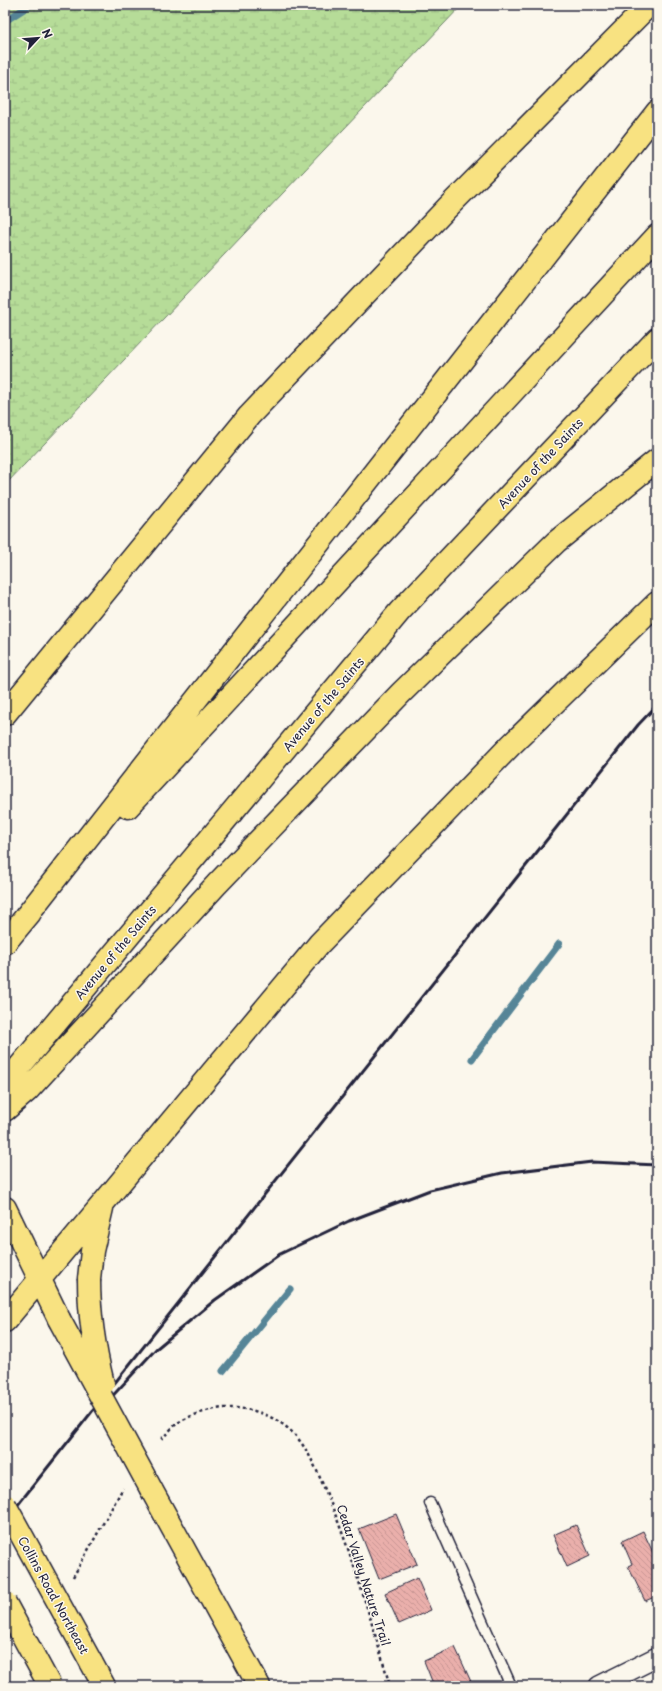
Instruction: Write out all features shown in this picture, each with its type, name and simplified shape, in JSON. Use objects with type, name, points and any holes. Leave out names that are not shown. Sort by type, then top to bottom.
[{"type":"highway","points":[[9,709],[249,416],[447,208],[648,5]]},
{"type":"highway","points":[[5,943],[657,112]]},
{"type":"highway","points":[[20,924],[657,236]]},
{"type":"highway","name":"Avenue of the Saints","points":[[5,1084],[400,612],[657,339]]},
{"type":"highway","points":[[5,1110],[27,1091],[217,884],[401,693],[556,542],[657,460]]},
{"type":"highway","points":[[5,1321],[319,944],[510,746],[657,603]]},
{"type":"highway","points":[[104,1202],[92,1251],[89,1280],[89,1310],[92,1338],[109,1411]]},
{"type":"highway","points":[[5,1208],[60,1319],[259,1686]]},
{"type":"highway","name":"Collins Road Northeast","points":[[5,1505],[104,1686]]},
{"type":"highway","points":[[5,1603],[50,1686]]},
{"type":"street","points":[[599,1686],[657,1657]]},
{"type":"lane","points":[[430,1502],[511,1686]]},
{"type":"path","name":"Cedar Valley Nature Trail","points":[[162,1439],[178,1423],[195,1415],[225,1408],[245,1408],[263,1413],[280,1422],[294,1435],[309,1457],[333,1508],[355,1568],[390,1686]]},
{"type":"path","points":[[73,1577],[126,1483]]},
{"type":"green space","points":[[5,5],[462,5],[5,485]]},
{"type":"building","points":[[396,1514],[417,1564],[379,1579],[359,1529]]},
{"type":"building","points":[[576,1525],[590,1556],[567,1567],[553,1535]]},
{"type":"building","points":[[643,1531],[657,1561],[657,1596],[645,1601],[628,1566],[632,1564],[622,1541]]},
{"type":"building","points":[[417,1578],[431,1610],[399,1624],[385,1593]]},
{"type":"building","points":[[455,1647],[473,1686],[434,1686],[424,1661]]},
{"type":"waterway","points":[[5,21],[30,5]]},
{"type":"waterway","points":[[472,1059],[559,944]]},
{"type":"waterway","points":[[223,1371],[290,1289]]},
{"type":"railway","points":[[5,1521],[638,725],[657,705]]},
{"type":"railway","points":[[105,1404],[156,1349],[215,1300],[280,1254],[349,1221],[430,1190],[502,1173],[592,1162],[657,1165]]}]
